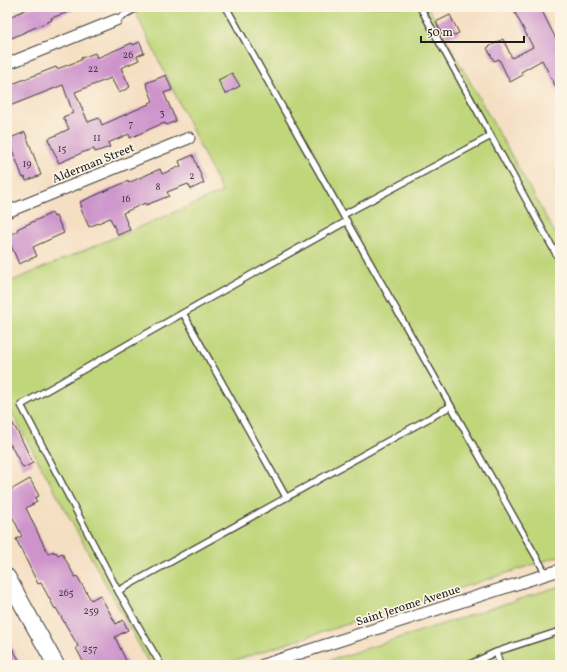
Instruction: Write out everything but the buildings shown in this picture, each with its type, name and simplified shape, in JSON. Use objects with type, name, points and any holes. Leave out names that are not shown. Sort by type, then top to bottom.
[{"type":"street","points":[[7,64],[116,20]]},
{"type":"street","name":"Alderman Street","points":[[7,212],[189,138]]},
{"type":"street","name":"Saint Jerome Avenue","points":[[263,665],[560,570]]},
{"type":"street","points":[[7,577],[56,665]]},
{"type":"lane","points":[[116,20],[138,7]]},
{"type":"lane","points":[[226,7],[546,574]]},
{"type":"lane","points":[[420,7],[560,261]]},
{"type":"lane","points":[[344,215],[492,136]]},
{"type":"lane","points":[[160,665],[118,590],[21,405],[347,221]]},
{"type":"lane","points":[[183,313],[286,497]]},
{"type":"lane","points":[[118,590],[451,406]]},
{"type":"lane","points":[[468,665],[496,652],[560,630]]},
{"type":"lane","points":[[496,652],[500,665]]},
{"type":"green space","points":[[133,7],[428,7],[560,242],[560,556],[220,665],[150,665],[7,404],[7,283],[222,192]]},
{"type":"green space","points":[[560,586],[560,665],[315,665]]}]
